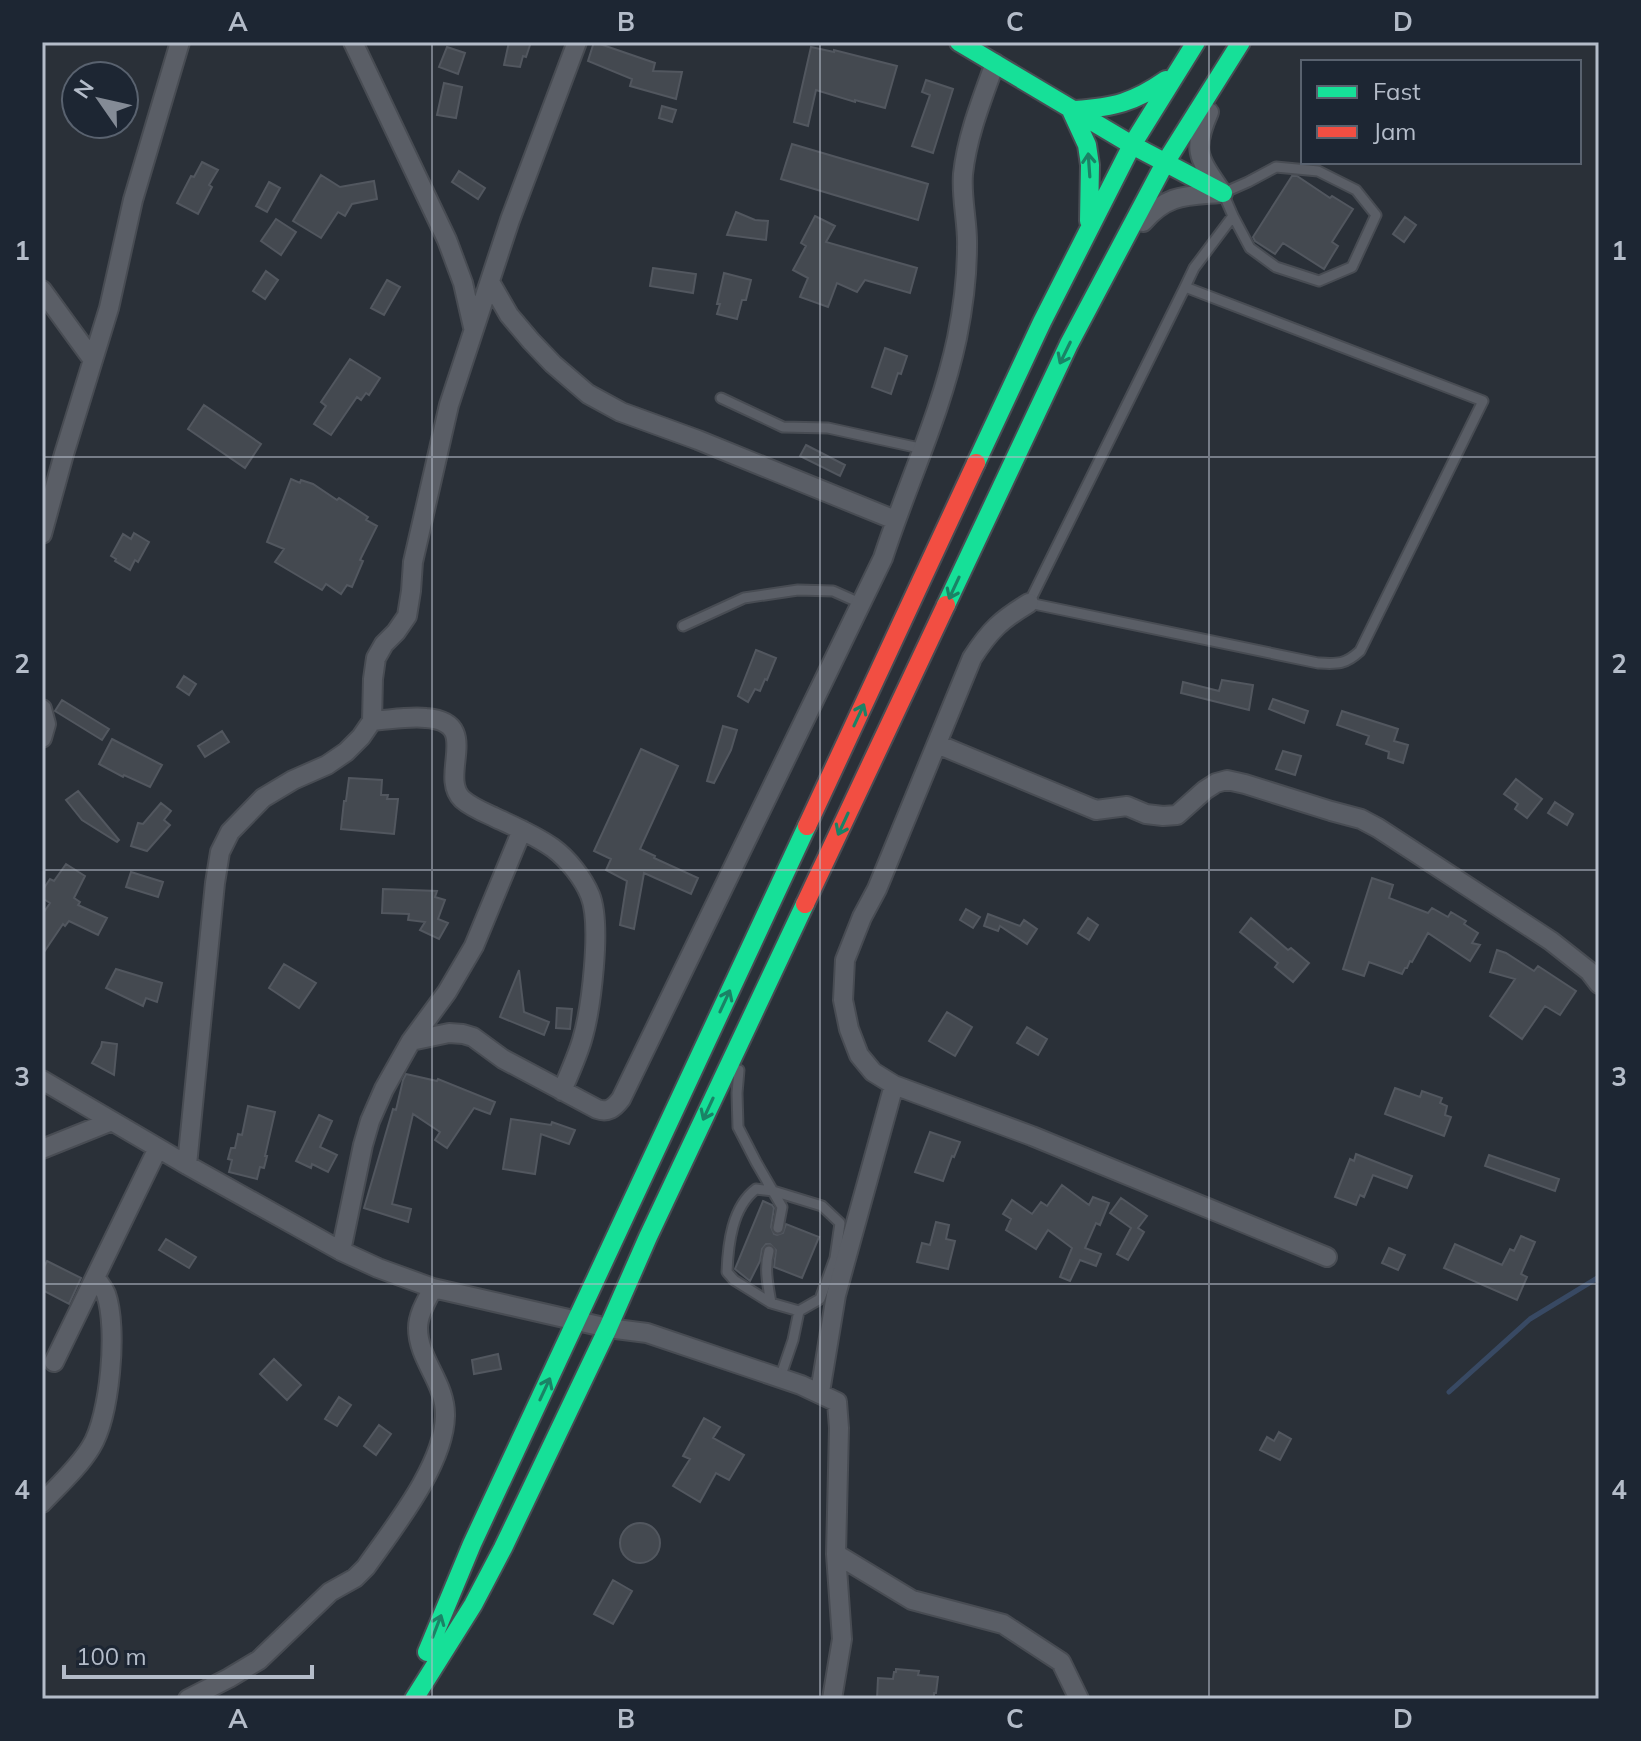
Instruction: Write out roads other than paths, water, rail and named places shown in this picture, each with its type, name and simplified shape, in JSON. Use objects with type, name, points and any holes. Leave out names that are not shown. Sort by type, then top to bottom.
[{"type":"main road","points":[[959,42],[1132,145],[1223,193]]},
{"type":"main road","points":[[411,1699],[472,1544],[1035,336],[1132,145],[1196,42]]},
{"type":"main road","points":[[411,1699],[473,1605],[503,1548],[1080,324],[1165,163],[1240,44]]},
{"type":"main road","points":[[1073,109],[1125,104],[1144,96],[1175,73]]},
{"type":"main road","points":[[1073,109],[1087,145],[1090,165],[1088,227]]},
{"type":"street","points":[[42,534],[109,308],[133,200],[180,42]]},
{"type":"street","points":[[353,42],[447,240],[463,283],[474,330]]},
{"type":"street","points":[[187,1165],[220,852],[230,832],[263,798],[346,752],[372,721],[376,658],[407,616],[413,562],[449,405],[510,220],[577,42]]},
{"type":"street","points":[[1223,193],[1208,172],[1199,153],[1198,142],[1240,44]]},
{"type":"street","points":[[411,1041],[449,1033],[463,1034],[473,1037],[503,1059],[602,1111],[612,1108],[621,1099],[883,558],[924,449],[944,390],[965,287],[968,245],[963,179],[965,155],[995,63]]},
{"type":"street","points":[[1080,324],[1144,219],[1164,203],[1180,196],[1223,193]]},
{"type":"street","points":[[490,282],[509,315],[531,341],[588,394],[621,412],[895,520]]},
{"type":"street","points":[[42,290],[93,360]]},
{"type":"street","points":[[1029,603],[1005,618],[988,634],[972,658],[877,889],[853,938],[845,960],[843,1000],[859,1055],[873,1072],[894,1085],[1032,1136],[1327,1257]]},
{"type":"street","points":[[42,709],[46,724],[42,738]]},
{"type":"street","points":[[372,721],[426,718],[443,721],[452,728],[459,749],[454,787],[460,797],[544,842],[565,859],[581,878],[591,897],[594,915],[592,978],[586,1024],[562,1091]]},
{"type":"street","points":[[937,744],[1096,810],[1127,806],[1146,814],[1177,815],[1205,790],[1227,780],[1361,819],[1551,941],[1589,971],[1599,984]]},
{"type":"street","points":[[341,1251],[370,1121],[411,1041],[447,992],[474,946],[522,830]]},
{"type":"street","points":[[42,1080],[187,1165],[341,1251],[378,1268],[433,1288],[608,1328],[647,1333],[820,1392],[837,1402],[836,1554],[842,1639],[832,1699]]},
{"type":"street","points":[[820,1392],[836,1295],[894,1085]]},
{"type":"street","points":[[42,1149],[112,1121]]},
{"type":"street","points":[[54,1362],[158,1148]]},
{"type":"street","points":[[42,1503],[90,1449],[98,1434],[105,1406],[112,1323],[106,1294],[96,1278]]},
{"type":"street","points":[[188,1699],[248,1668],[330,1592],[360,1574],[418,1489],[436,1455],[446,1414],[442,1392],[422,1350],[418,1327],[433,1288]]},
{"type":"street","points":[[836,1554],[912,1600],[1003,1624],[1061,1662],[1079,1699]]},
{"type":"lane","points":[[1276,167],[1318,171],[1356,190],[1376,215],[1352,267],[1319,281],[1276,267],[1250,248],[1233,216],[1223,193],[1276,167]]},
{"type":"lane","points":[[1185,287],[1483,401],[1360,651],[1351,660],[1338,664],[1318,663],[1029,603],[1194,268],[1233,216]]},
{"type":"lane","points":[[721,398],[783,427],[828,428],[924,449]]},
{"type":"lane","points":[[683,626],[744,598],[798,590],[833,591],[860,603]]},
{"type":"lane","points":[[741,1039],[738,1127],[782,1207],[778,1228]]},
{"type":"lane","points":[[756,1189],[773,1191],[822,1206],[840,1223],[835,1258],[820,1299],[799,1311],[771,1303],[734,1280],[727,1272],[735,1220],[746,1196],[756,1189]]},
{"type":"lane","points":[[769,1251],[767,1278],[771,1303]]},
{"type":"lane","points":[[780,1378],[799,1311]]},
{"type":"waterway","points":[[1449,1392],[1530,1319],[1599,1277]]}]
